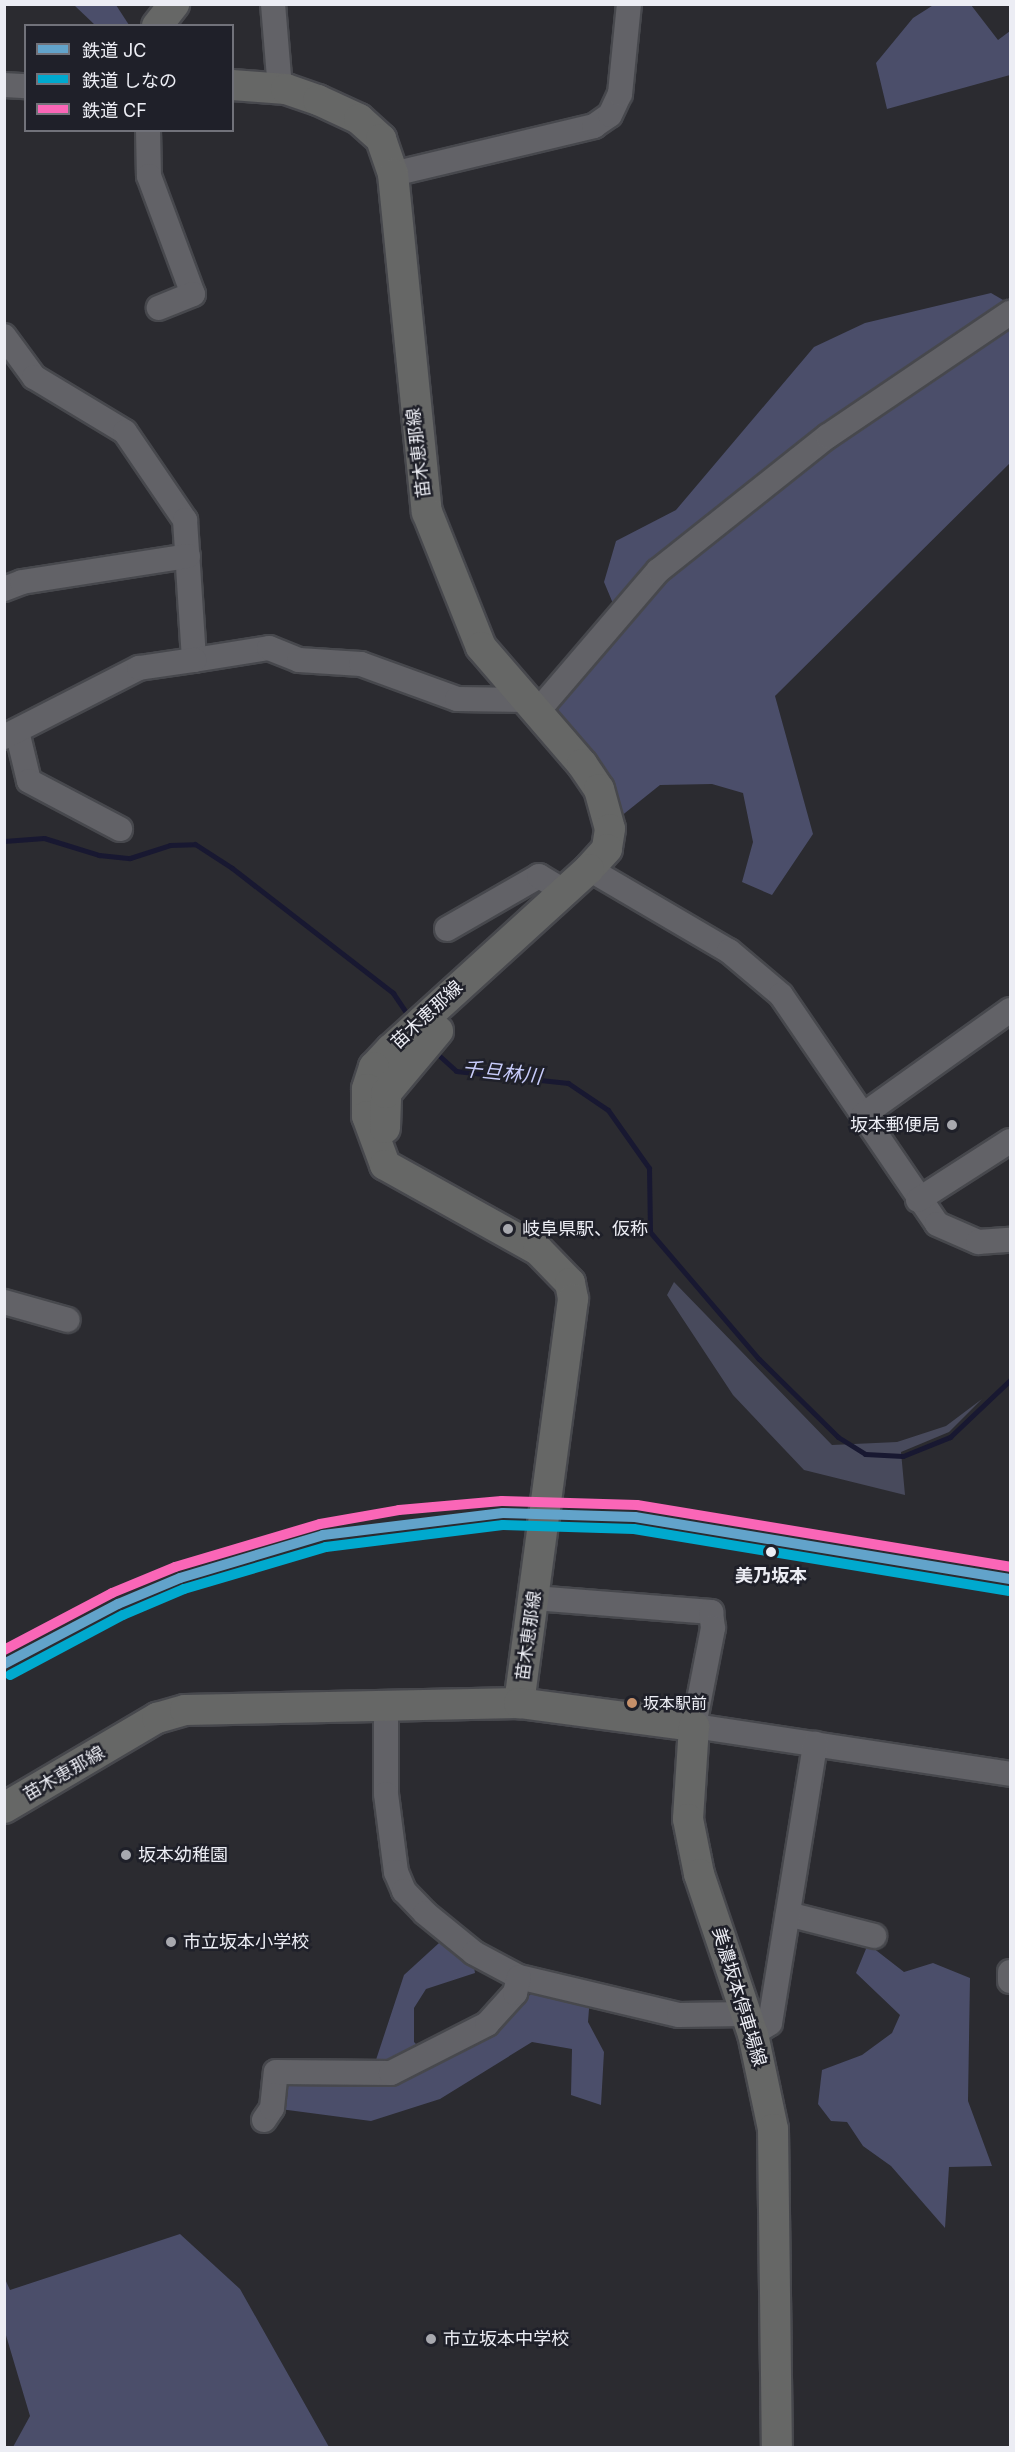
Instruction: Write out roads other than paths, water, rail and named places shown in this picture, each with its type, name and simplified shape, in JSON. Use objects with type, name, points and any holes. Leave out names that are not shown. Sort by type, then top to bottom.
[{"type":"main road","points":[[159,24],[174,4]]},
{"type":"main road","name":"苗木恵那線","points":[[4,1808],[157,1718],[176,1713],[386,1709],[519,1703],[534,1598],[573,1299],[570,1283],[538,1250],[422,1183],[385,1165],[367,1116],[367,1089],[374,1067],[400,1054],[589,869],[607,849],[610,830],[599,789],[481,648],[470,626],[427,512],[393,174],[381,139],[359,119],[280,88],[234,85]]},
{"type":"main road","name":"苗木恵那線","points":[[458,998],[549,927],[589,869]]},
{"type":"main road","points":[[519,1703],[694,1726]]},
{"type":"main road","name":"美濃坂本停車場線","points":[[694,1726],[688,1819],[699,1874],[750,2024],[776,2167],[777,2448]]},
{"type":"street","points":[[273,4],[280,88]]},
{"type":"street","points":[[393,174],[594,126],[610,114],[620,94],[629,4]]},
{"type":"street","points":[[4,85],[24,86]]},
{"type":"street","points":[[148,132],[150,176],[193,294],[159,308]]},
{"type":"street","points":[[120,829],[29,781],[11,734],[139,668],[269,648],[299,660],[361,664],[457,699],[531,706],[658,571],[828,436],[1011,313]]},
{"type":"street","points":[[4,336],[34,377],[124,432],[185,520],[194,660]]},
{"type":"street","points":[[4,589],[22,582],[188,556]]},
{"type":"street","points":[[589,869],[659,907],[755,969],[796,1013],[918,1200],[948,1232],[978,1242],[1011,1240]]},
{"type":"street","points":[[447,929],[538,876],[564,891]]},
{"type":"street","points":[[863,1115],[1011,1010]]},
{"type":"street","points":[[918,1200],[1011,1141]]},
{"type":"street","points":[[4,1302],[68,1320]]},
{"type":"street","points":[[534,1598],[711,1612],[713,1628],[694,1726],[1011,1774]]},
{"type":"street","points":[[386,1709],[386,1794],[396,1872],[404,1890],[474,1953],[519,1977],[678,2015],[750,2024],[770,2023],[815,1744]]},
{"type":"street","points":[[788,1914],[874,1936]]},
{"type":"street","points":[[1011,1972],[1011,1981]]},
{"type":"street","points":[[264,2120],[272,2108],[276,2072],[391,2073],[487,2024],[515,1993],[519,1977]]},
{"type":"waterway","name":"千旦林川","points":[[4,841],[44,838],[99,855],[130,858],[170,845],[195,844],[232,868],[393,993],[410,1018]]},
{"type":"waterway","name":"千旦林川","points":[[433,1050],[456,1071],[568,1083],[608,1110],[649,1168],[650,1232],[759,1359],[838,1437],[865,1454],[903,1456],[950,1437],[1010,1380]]},
{"type":"rail line","name":"CF","points":[[4,1650],[112,1593],[175,1567],[320,1524],[399,1510],[502,1501],[637,1505],[1010,1567]]},
{"type":"rail line","name":"JC","points":[[4,1664],[118,1604],[180,1578],[323,1535],[503,1513],[635,1517],[1010,1579]]},
{"type":"rail line","name":"しなの","points":[[10,1675],[123,1615],[184,1589],[326,1547],[503,1525],[634,1529],[1008,1591]]},
{"type":"place","name":"坂本郵便局","points":[[952,1125]]},
{"type":"place","name":"岐阜県駅、仮称","points":[[508,1229]]},
{"type":"place","name":"美乃坂本","points":[[771,1552]]},
{"type":"place","name":"坂本駅前","points":[[632,1703]]},
{"type":"place","name":"坂本幼稚園","points":[[126,1855]]},
{"type":"place","name":"市立坂本小学校","points":[[171,1942]]},
{"type":"place","name":"市立坂本中学校","points":[[431,2339]]}]
